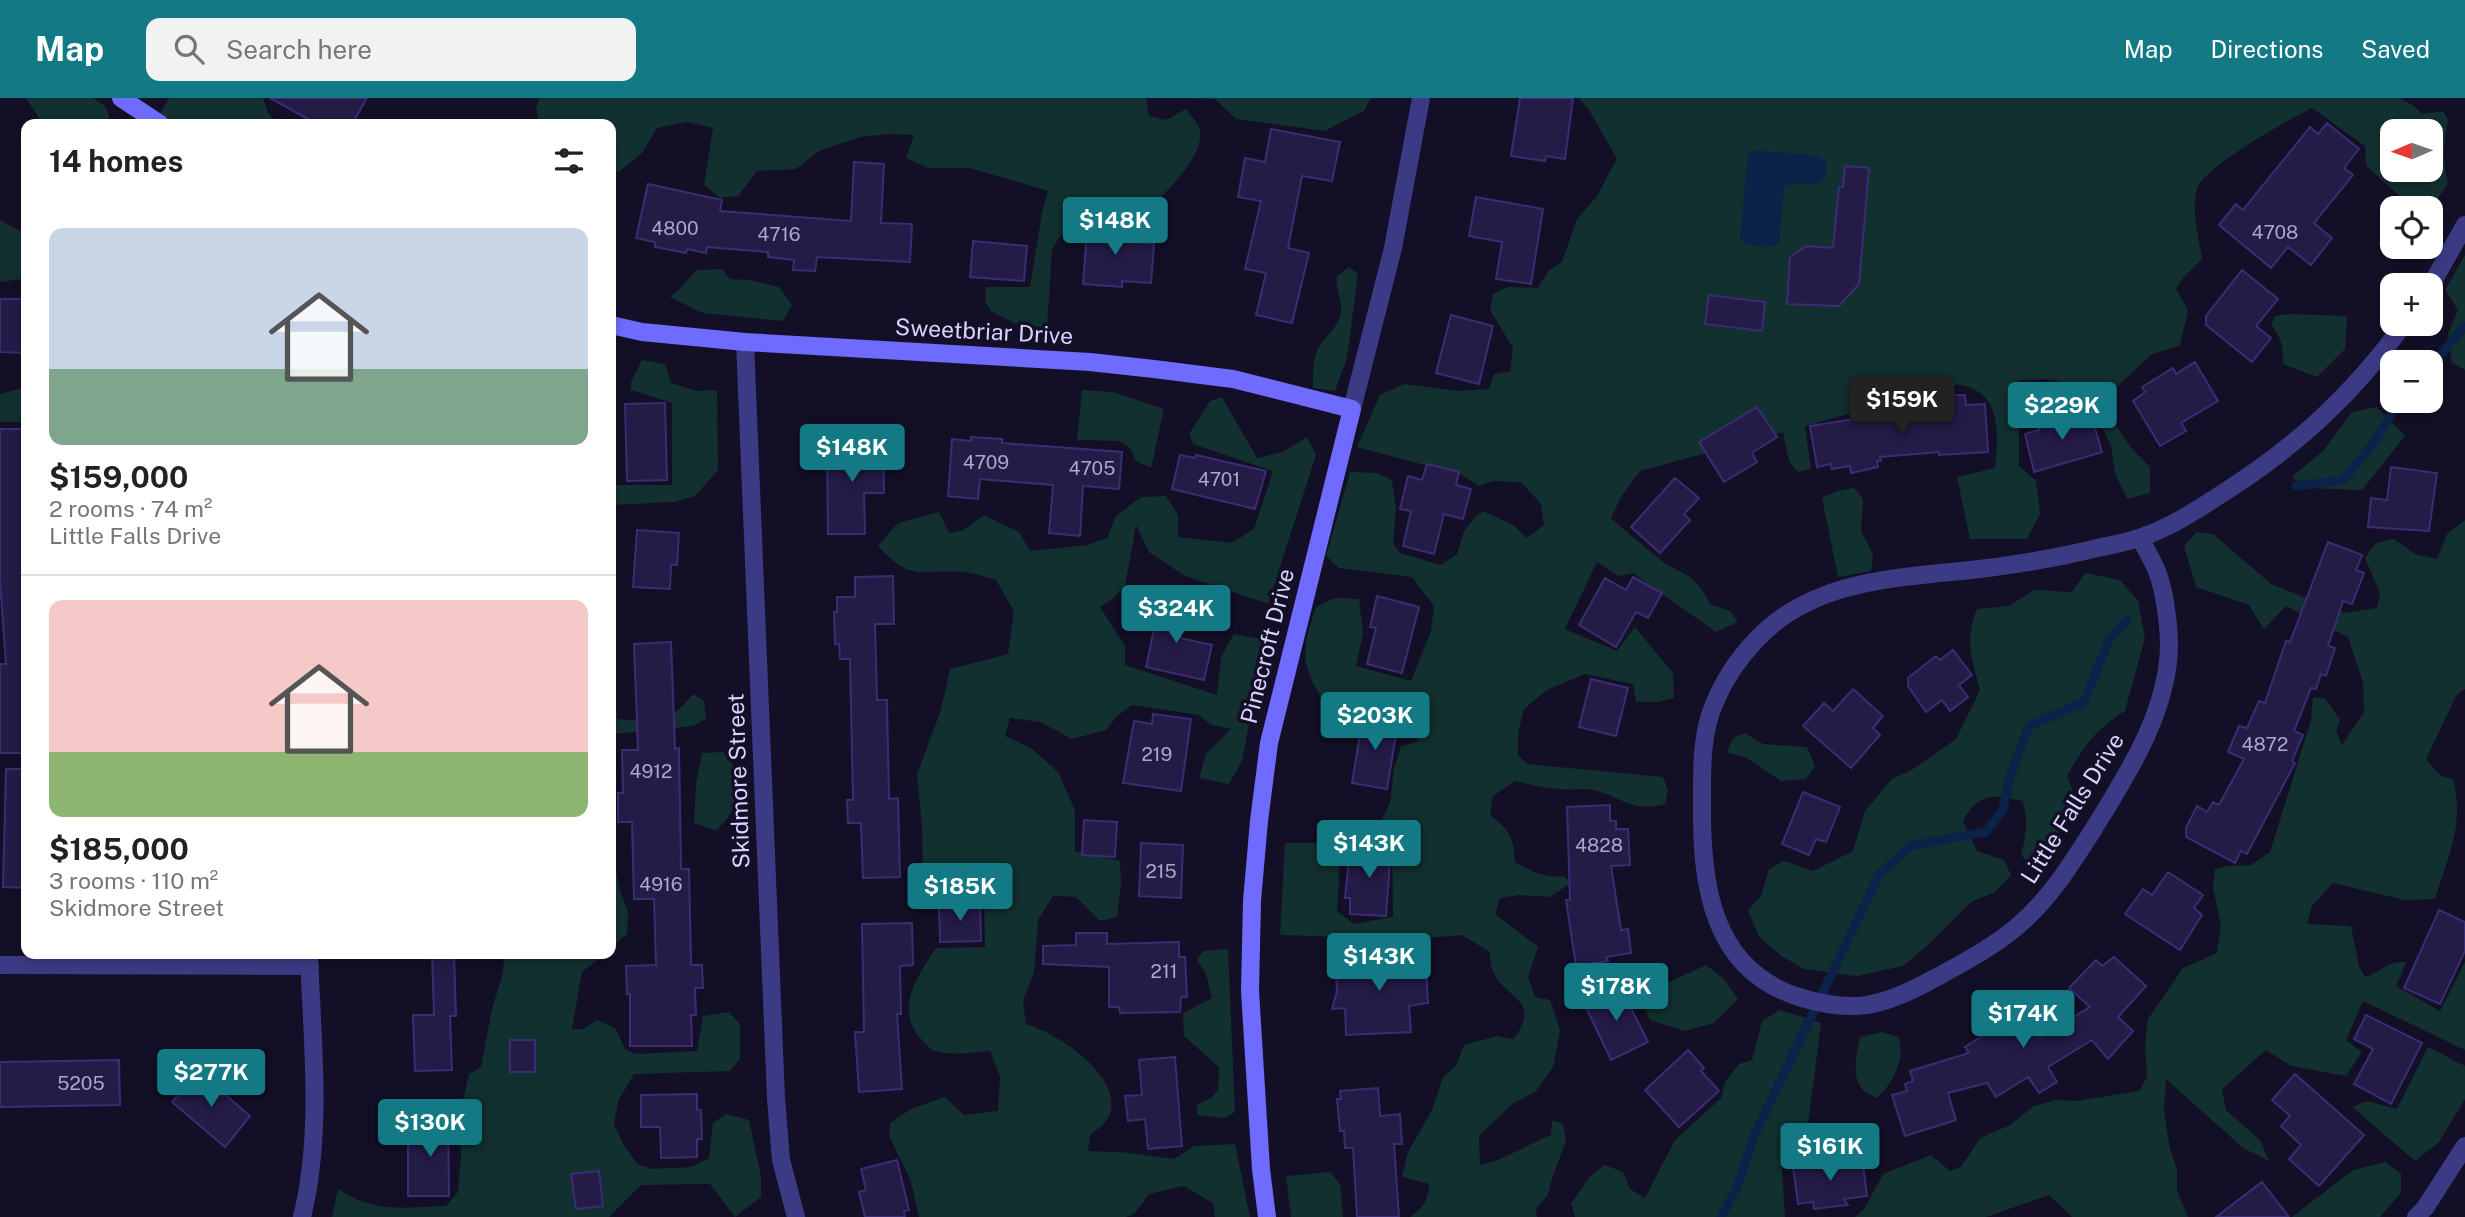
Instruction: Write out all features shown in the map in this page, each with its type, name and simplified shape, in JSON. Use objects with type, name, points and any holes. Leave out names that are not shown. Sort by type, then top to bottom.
[{"type":"street","points":[[121,98],[152,119]]},
{"type":"street","name":"Pinecroft Drive","points":[[1267,1217],[1261,1169],[1250,991],[1252,901],[1269,743],[1393,248],[1421,98]]},
{"type":"street","points":[[2438,273],[2465,225]]},
{"type":"street","name":"Sweetbriar Drive","points":[[616,326],[642,332],[745,342],[1116,364],[1233,379],[1352,409]]},
{"type":"street","name":"Little Falls Drive","points":[[2140,538],[2158,573],[2166,612],[2169,659],[2160,704],[2142,745],[2112,799],[2048,898],[2017,928],[1980,952],[1889,1002],[1862,1006],[1829,1006],[1790,994],[1757,977],[1732,949],[1714,913],[1703,867],[1702,810],[1702,752],[1713,704],[1732,670],[1755,640],[1785,614],[1830,592],[1914,576],[2035,562],[2140,538],[2183,519],[2302,438],[2348,393],[2394,336]]},
{"type":"street","name":"Skidmore Street","points":[[745,342],[776,1098],[781,1160],[796,1217]]},
{"type":"street","points":[[0,965],[309,960],[314,1129],[302,1217]]},
{"type":"street","points":[[2416,1217],[2425,1208],[2465,1146]]},
{"type":"green space","points":[[26,98],[93,98],[106,107],[110,119],[40,119]]},
{"type":"green space","points":[[169,98],[263,98],[273,119],[167,119],[159,115]]},
{"type":"green space","points":[[540,98],[1146,98],[1149,116],[1166,120],[1186,109],[1199,127],[1200,138],[1192,160],[1184,172],[1149,210],[1122,204],[1097,205],[1066,228],[1052,249],[1047,328],[1026,329],[991,311],[985,301],[986,287],[1030,287],[1048,191],[970,168],[928,168],[906,158],[914,135],[889,134],[860,137],[819,151],[796,169],[757,171],[738,196],[720,198],[704,185],[713,128],[687,122],[657,128],[643,152],[619,172],[616,171],[616,119],[539,119],[536,108]]},
{"type":"green space","points":[[1187,98],[1371,98],[1364,111],[1325,131],[1236,119],[1215,99]]},
{"type":"green space","points":[[1579,98],[2399,98],[2413,105],[2422,114],[2443,111],[2448,120],[2444,152],[2448,184],[2439,196],[2400,196],[2384,182],[2443,182],[2443,119],[2380,119],[2380,178],[2366,166],[2365,146],[2312,108],[2248,144],[2214,169],[2203,180],[2195,197],[2202,259],[2176,289],[2188,310],[2180,345],[2151,355],[2120,384],[2105,409],[2132,449],[2150,467],[2150,493],[2127,499],[2115,473],[2111,445],[2083,390],[2052,379],[2019,380],[2019,466],[2036,481],[2040,514],[2027,539],[1970,539],[1957,477],[1995,468],[1997,430],[1991,406],[1984,396],[1974,389],[1960,385],[1933,391],[1925,407],[1888,410],[1874,407],[1805,426],[1811,469],[1798,472],[1789,461],[1783,432],[1640,471],[1621,497],[1611,518],[1658,558],[1693,579],[1710,604],[1730,611],[1738,622],[1716,632],[1633,573],[1618,576],[1597,562],[1565,629],[1617,651],[1635,627],[1673,673],[1674,698],[1657,702],[1636,702],[1633,684],[1585,674],[1547,690],[1524,709],[1518,733],[1518,755],[1527,764],[1663,777],[1668,790],[1665,804],[1632,805],[1597,791],[1553,788],[1515,781],[1493,796],[1490,815],[1509,835],[1515,862],[1539,874],[1564,876],[1571,883],[1550,897],[1519,895],[1500,898],[1495,914],[1538,947],[1528,977],[1535,997],[1550,1000],[1560,1030],[1553,1067],[1536,1091],[1512,1104],[1479,1136],[1480,1165],[1551,1135],[1552,1120],[1563,1124],[1566,1141],[1548,1195],[1536,1208],[1537,1217],[1410,1217],[1424,1203],[1429,1184],[1402,1177],[1408,1152],[1432,1110],[1443,1077],[1456,1066],[1464,1045],[1497,1036],[1514,1039],[1522,1025],[1523,1007],[1498,979],[1491,967],[1490,952],[1462,935],[1369,943],[1343,937],[1280,935],[1285,843],[1341,843],[1337,911],[1354,924],[1393,917],[1392,836],[1377,829],[1390,803],[1394,769],[1401,746],[1417,742],[1415,723],[1323,701],[1310,675],[1305,655],[1306,645],[1316,607],[1335,598],[1359,599],[1363,633],[1356,666],[1411,681],[1431,631],[1434,606],[1412,577],[1339,568],[1326,556],[1350,472],[1377,473],[1392,480],[1396,509],[1393,543],[1400,553],[1441,565],[1457,554],[1464,531],[1483,511],[1513,525],[1527,538],[1544,525],[1541,504],[1521,482],[1492,481],[1479,486],[1462,475],[1357,447],[1380,395],[1404,384],[1460,391],[1489,389],[1494,374],[1510,371],[1513,348],[1490,310],[1493,294],[1508,287],[1538,288],[1549,270],[1562,262],[1577,219],[1597,196],[1617,158]]},
{"type":"green space","points":[[0,220],[21,231],[21,279],[0,282]]},
{"type":"green space","points":[[2465,255],[2465,370],[2452,363],[2448,333],[2458,310],[2445,290]]},
{"type":"green space","points":[[1349,267],[1358,274],[1347,358],[1335,391],[1313,388],[1316,354],[1340,315],[1337,276]]},
{"type":"green space","points":[[722,269],[730,279],[779,287],[792,305],[783,321],[703,313],[670,297],[696,270]]},
{"type":"green space","points":[[2275,316],[2347,316],[2345,349],[2317,377],[2283,364],[2281,343],[2271,325]]},
{"type":"green space","points":[[642,360],[665,364],[671,383],[697,391],[717,390],[718,470],[695,496],[674,502],[616,505],[616,485],[672,485],[672,403],[631,390],[631,382]]},
{"type":"green space","points":[[21,388],[21,422],[0,422],[0,394]]},
{"type":"green space","points":[[1082,390],[1113,392],[1164,409],[1151,468],[1136,461],[1130,448],[1119,441],[1077,440]]},
{"type":"green space","points":[[1222,397],[1257,458],[1283,452],[1307,437],[1316,455],[1268,604],[1185,576],[1149,552],[1136,525],[1125,586],[1100,607],[1125,646],[1125,665],[1217,695],[1221,657],[1234,634],[1265,640],[1242,761],[1229,784],[1199,778],[1206,754],[1231,729],[1211,725],[1199,715],[1132,705],[1117,716],[1106,730],[1072,739],[1040,722],[1010,718],[1005,736],[1031,748],[1058,772],[1075,810],[1075,851],[1120,861],[1121,883],[1117,917],[1100,921],[1076,897],[1053,896],[1038,920],[1034,973],[1023,1000],[1026,1024],[1068,1045],[1095,1069],[1105,1082],[1111,1096],[1111,1110],[1106,1121],[1090,1135],[1088,1151],[1174,1159],[1194,1146],[1235,1144],[1250,1217],[1215,1217],[1213,1203],[1184,1186],[1149,1194],[1135,1213],[1126,1217],[919,1217],[911,1181],[889,1136],[890,1123],[911,1109],[945,1097],[964,1115],[998,1111],[1000,1077],[990,1051],[955,1053],[933,1050],[914,1030],[910,1018],[911,994],[936,948],[985,947],[984,900],[923,889],[922,825],[917,774],[941,710],[950,669],[1008,654],[1014,611],[996,580],[964,572],[909,570],[890,558],[878,546],[898,523],[939,512],[949,533],[964,530],[984,515],[1019,532],[1030,551],[1087,545],[1107,538],[1116,516],[1141,497],[1166,496],[1178,515],[1178,537],[1232,543],[1254,529],[1273,471],[1193,444],[1189,434],[1210,401]]},
{"type":"green space","points":[[2377,407],[2405,436],[2362,490],[2305,488],[2292,477],[2323,451],[2352,412]]},
{"type":"green space","points":[[1854,488],[1863,499],[1861,531],[1873,554],[1871,571],[1838,577],[1822,498],[1837,491]]},
{"type":"green space","points":[[2465,520],[2465,689],[2456,696],[2426,759],[2441,776],[2453,779],[2457,810],[2450,854],[2435,899],[2404,900],[2333,883],[2312,906],[2307,924],[2351,926],[2359,966],[2365,977],[2389,965],[2406,962],[2396,986],[2440,1011],[2465,962],[2465,1050],[2363,1001],[2346,1040],[2362,1052],[2346,1076],[2291,1066],[2266,1050],[2222,1089],[2226,1110],[2260,1140],[2269,1161],[2243,1148],[2166,1079],[2164,1111],[2170,1149],[2177,1169],[2177,1190],[2188,1217],[2072,1217],[2049,1195],[1986,1217],[1855,1217],[1864,1209],[1883,1174],[1931,1155],[1950,1171],[1961,1167],[1980,1138],[2010,1125],[2034,1106],[2056,1100],[2076,1101],[2139,1091],[2147,1077],[2145,1044],[2148,1019],[2183,968],[2217,953],[2221,926],[2213,888],[2215,869],[2251,865],[2270,852],[2311,720],[2313,698],[2325,698],[2340,720],[2336,731],[2342,745],[2364,712],[2363,683],[2348,637],[2286,606],[2264,629],[2249,605],[2196,587],[2184,546],[2197,532],[2213,534],[2271,584],[2344,613],[2377,608],[2380,593],[2365,558],[2376,543],[2394,539],[2415,554],[2437,559],[2447,534]]},
{"type":"green space","points":[[2085,573],[2120,580],[2138,601],[2145,638],[2125,711],[2091,739],[2067,776],[2075,797],[2045,861],[2027,861],[2021,855],[2026,827],[2022,801],[2003,797],[1987,798],[1974,805],[1963,821],[1977,851],[2004,860],[2011,875],[1995,892],[1971,902],[1903,966],[1857,976],[1804,969],[1780,955],[1759,937],[1748,910],[1761,896],[1769,869],[1784,861],[1813,871],[1853,851],[1865,811],[1892,779],[1913,769],[1956,739],[1980,690],[1970,640],[1977,609],[2009,606],[2034,590],[2072,592]]},
{"type":"green space","points":[[693,694],[704,701],[706,719],[693,726],[616,734],[616,701],[617,719],[652,721],[668,717]]},
{"type":"green space","points":[[1745,733],[1763,744],[1807,747],[1815,766],[1806,779],[1781,781],[1747,758],[1727,752],[1733,738]]},
{"type":"green space","points":[[723,752],[737,771],[736,790],[732,810],[716,831],[694,823],[696,783],[702,753]]},
{"type":"green space","points":[[616,871],[628,912],[627,934],[616,944]]},
{"type":"green space","points":[[1228,949],[1235,1112],[1223,1118],[1197,1115],[1197,1105],[1211,1098],[1218,1090],[1219,1067],[1184,1036],[1183,1013],[1212,998],[1206,974],[1197,960],[1203,951]]},
{"type":"green space","points":[[504,959],[599,959],[582,972],[572,1029],[583,1029],[597,1020],[616,1029],[625,1049],[635,1054],[697,1051],[703,1016],[729,1012],[740,1024],[740,1059],[730,1071],[634,1074],[618,1101],[614,1124],[637,1164],[652,1169],[691,1167],[709,1158],[713,1123],[726,1114],[749,1120],[761,1177],[761,1197],[735,1217],[710,1184],[641,1185],[609,1217],[332,1217],[338,1189],[378,1206],[403,1208],[446,1206],[458,1192],[460,1112],[469,1074],[481,1067],[492,1009]]},
{"type":"green space","points":[[1706,965],[1724,979],[1738,999],[1714,1023],[1685,1031],[1650,1020],[1638,996]]},
{"type":"green space","points":[[1780,1010],[1821,1023],[1807,1133],[1781,1156],[1785,1217],[1575,1217],[1571,1204],[1590,1176],[1605,1165],[1623,1172],[1630,1189],[1645,1198],[1675,1140],[1721,1098],[1725,1082],[1739,1064],[1752,1060],[1762,1021]]},
{"type":"green space","points":[[1881,1032],[1899,1037],[1900,1054],[1893,1078],[1877,1098],[1862,1089],[1857,1077],[1856,1063],[1860,1037]]},
{"type":"green space","points":[[2428,1047],[2465,1066],[2465,1099],[2439,1142],[2415,1161],[2352,1107],[2367,1101],[2397,1109]]},
{"type":"green space","points":[[2385,1162],[2401,1174],[2401,1193],[2380,1217],[2292,1217],[2353,1170]]},
{"type":"green space","points":[[1330,1172],[1340,1184],[1343,1217],[1291,1217],[1286,1176]]},
{"type":"water","points":[[1755,150],[1818,156],[1827,162],[1826,173],[1819,183],[1791,184],[1784,187],[1779,243],[1770,246],[1754,246],[1740,240],[1748,154]]},
{"type":"building","points":[[270,98],[367,98],[355,119],[308,119]]},
{"type":"building","points":[[1520,98],[1573,98],[1565,159],[1546,156],[1545,161],[1511,156]]},
{"type":"building","points":[[2327,123],[2359,149],[2344,168],[2353,175],[2314,223],[2332,238],[2311,265],[2288,247],[2271,268],[2219,225],[2236,204],[2243,210],[2310,127],[2318,134]]},
{"type":"building","points":[[1271,129],[1340,142],[1332,181],[1302,176],[1288,248],[1309,253],[1292,323],[1256,315],[1266,273],[1245,269],[1261,201],[1238,197],[1245,158],[1265,162]]},
{"type":"building","points":[[854,162],[884,164],[881,223],[912,224],[910,262],[817,257],[815,271],[793,270],[794,260],[768,257],[768,252],[707,247],[706,253],[687,249],[686,253],[655,247],[655,242],[636,238],[648,184],[722,200],[720,211],[851,221]]},
{"type":"building","points":[[1845,166],[1869,168],[1859,284],[1839,306],[1787,304],[1790,257],[1806,246],[1833,248],[1839,187],[1843,187]]},
{"type":"building","points":[[1476,197],[1543,209],[1531,284],[1496,279],[1502,242],[1469,236]]},
{"type":"building","points":[[1088,218],[1120,221],[1118,241],[1154,244],[1151,283],[1122,281],[1122,287],[1083,284]]},
{"type":"building","points":[[973,241],[1027,246],[1024,281],[970,277]]},
{"type":"building","points":[[2242,270],[2278,299],[2256,326],[2271,338],[2252,362],[2206,325],[2206,316]]},
{"type":"building","points":[[1709,295],[1765,302],[1762,331],[1705,324]]},
{"type":"building","points":[[0,299],[21,299],[21,353],[0,352]]},
{"type":"building","points":[[1451,315],[1493,326],[1479,384],[1436,373]]},
{"type":"building","points":[[2195,362],[2218,401],[2181,423],[2186,431],[2160,446],[2133,401],[2145,392],[2142,387],[2173,368],[2176,374]]},
{"type":"building","points":[[1965,395],[1966,405],[1985,404],[1988,452],[1939,455],[1939,452],[1880,457],[1881,461],[1877,461],[1878,467],[1851,473],[1850,466],[1832,469],[1831,464],[1817,467],[1810,426],[1873,416],[1874,421],[1938,418],[1936,396]]},
{"type":"building","points":[[665,403],[667,480],[627,481],[625,404]]},
{"type":"building","points":[[1757,407],[1777,437],[1752,453],[1757,462],[1724,482],[1699,442]]},
{"type":"building","points":[[2065,414],[2066,420],[2077,416],[2079,423],[2092,418],[2102,452],[2034,472],[2025,434],[2039,430],[2037,422]]},
{"type":"building","points":[[0,429],[21,429],[21,753],[0,753],[0,664],[6,664],[0,581]]},
{"type":"building","points":[[971,437],[1002,439],[1002,443],[1122,452],[1119,489],[1083,486],[1080,536],[1049,533],[1053,485],[980,479],[978,499],[948,496],[952,439],[971,441]]},
{"type":"building","points":[[883,442],[884,493],[864,493],[865,534],[828,534],[827,443]]},
{"type":"building","points":[[1180,455],[1195,458],[1196,455],[1266,471],[1255,509],[1172,489]]},
{"type":"building","points":[[1427,464],[1459,472],[1456,485],[1471,489],[1463,519],[1444,514],[1434,554],[1403,546],[1411,511],[1400,509],[1408,476],[1422,480]]},
{"type":"building","points":[[2391,467],[2437,473],[2429,531],[2368,527],[2371,498],[2387,500]]},
{"type":"building","points":[[1675,478],[1699,498],[1684,514],[1690,520],[1660,553],[1631,527]]},
{"type":"building","points":[[637,530],[679,533],[677,565],[671,565],[670,589],[633,587]]},
{"type":"building","points":[[2328,542],[2362,555],[2356,570],[2364,573],[2352,604],[2343,601],[2328,646],[2335,648],[2326,676],[2321,674],[2316,689],[2311,688],[2294,731],[2303,735],[2292,761],[2295,763],[2247,854],[2241,851],[2235,863],[2186,837],[2186,828],[2197,806],[2207,812],[2213,802],[2219,805],[2244,759],[2228,752],[2239,726],[2247,728],[2259,701],[2265,703],[2286,641],[2290,642]]},
{"type":"building","points":[[893,576],[894,624],[875,624],[877,700],[887,700],[889,799],[898,798],[900,877],[863,878],[861,823],[848,823],[847,800],[853,800],[850,659],[840,659],[839,644],[835,644],[834,612],[837,612],[837,597],[855,597],[855,577]]},
{"type":"building","points":[[1633,577],[1662,593],[1648,618],[1636,612],[1616,647],[1579,625],[1605,578],[1626,590]]},
{"type":"building","points":[[1377,596],[1419,607],[1402,673],[1367,664],[1376,628],[1370,627]]},
{"type":"building","points":[[1160,601],[1187,607],[1180,638],[1212,645],[1204,680],[1146,667]]},
{"type":"building","points":[[671,642],[675,749],[679,748],[681,869],[689,869],[691,965],[702,965],[703,988],[695,988],[696,1015],[691,1015],[692,1046],[630,1046],[630,994],[627,994],[626,966],[656,965],[654,899],[634,899],[632,822],[618,822],[618,793],[623,793],[622,750],[638,750],[634,644]]},
{"type":"building","points":[[1953,650],[1972,675],[1959,685],[1968,697],[1950,711],[1942,700],[1926,712],[1908,686],[1908,678],[1936,656],[1940,660]]},
{"type":"building","points":[[1591,679],[1628,688],[1616,736],[1579,727]]},
{"type":"building","points":[[1853,689],[1883,716],[1873,728],[1880,735],[1851,768],[1803,726],[1824,703],[1833,711]]},
{"type":"building","points":[[1153,714],[1191,719],[1181,791],[1123,783],[1134,721],[1152,724]]},
{"type":"building","points":[[1363,716],[1398,722],[1387,789],[1352,783]]},
{"type":"building","points":[[6,769],[21,769],[21,888],[3,887]]},
{"type":"building","points":[[1803,792],[1840,807],[1826,842],[1816,839],[1809,855],[1782,844]]},
{"type":"building","points":[[1610,805],[1610,821],[1616,821],[1616,829],[1628,829],[1630,865],[1611,866],[1621,930],[1628,929],[1631,953],[1606,957],[1608,961],[1576,966],[1566,900],[1570,900],[1567,807]]},
{"type":"building","points":[[1084,820],[1117,822],[1115,857],[1082,855]]},
{"type":"building","points":[[1141,843],[1183,845],[1181,898],[1139,896]]},
{"type":"building","points":[[1355,844],[1391,847],[1386,916],[1350,914],[1350,898],[1345,898],[1349,859],[1353,859]]},
{"type":"building","points":[[2168,872],[2203,895],[2194,908],[2202,915],[2180,950],[2125,914],[2143,889],[2152,895]]},
{"type":"building","points":[[980,904],[981,941],[940,942],[939,905]]},
{"type":"building","points":[[2439,910],[2465,922],[2465,951],[2440,1004],[2404,988]]},
{"type":"building","points":[[912,923],[913,965],[900,966],[901,1014],[897,1014],[902,1089],[859,1092],[855,1032],[864,1032],[862,924]]},
{"type":"building","points":[[1076,933],[1107,933],[1107,944],[1179,942],[1179,957],[1185,957],[1187,997],[1181,997],[1180,1012],[1120,1013],[1119,1007],[1109,1007],[1109,967],[1043,964],[1043,946],[1076,945]]},
{"type":"building","points":[[1412,955],[1414,967],[1426,967],[1428,1003],[1409,1006],[1411,1032],[1346,1035],[1345,1008],[1332,1009],[1337,991],[1335,958]]},
{"type":"building","points":[[2114,957],[2146,986],[2118,1017],[2133,1031],[2108,1059],[2092,1040],[2048,1067],[2057,1082],[2039,1093],[2028,1077],[1996,1097],[1987,1083],[1948,1093],[1956,1120],[1905,1136],[1892,1095],[1907,1091],[1905,1084],[1913,1081],[1910,1071],[1969,1053],[1965,1047],[2023,1010],[2040,1037],[2090,1007],[2069,988],[2096,960],[2102,966]]},
{"type":"building","points":[[432,959],[454,959],[456,1016],[450,1016],[452,1070],[415,1071],[413,1015],[434,1015]]},
{"type":"building","points":[[1620,986],[1648,1042],[1611,1060],[1584,1003]]},
{"type":"building","points":[[2366,1015],[2422,1043],[2391,1104],[2354,1084],[2373,1049],[2354,1039]]},
{"type":"building","points":[[510,1040],[535,1040],[535,1072],[510,1072]]},
{"type":"building","points":[[1688,1050],[1704,1068],[1701,1071],[1719,1091],[1679,1127],[1645,1090]]},
{"type":"building","points":[[1175,1057],[1182,1146],[1148,1149],[1145,1119],[1128,1121],[1125,1096],[1142,1095],[1139,1060]]},
{"type":"building","points":[[119,1060],[120,1105],[0,1107],[0,1062]]},
{"type":"building","points":[[198,1071],[250,1116],[225,1147],[172,1102]]},
{"type":"building","points":[[2295,1074],[2364,1135],[2319,1186],[2289,1159],[2301,1145],[2281,1126],[2290,1116],[2272,1100]]},
{"type":"building","points":[[1378,1088],[1380,1116],[1400,1114],[1402,1144],[1394,1144],[1399,1217],[1357,1217],[1353,1148],[1345,1148],[1344,1131],[1340,1131],[1337,1099],[1341,1099],[1340,1091]]},
{"type":"building","points":[[697,1094],[697,1110],[701,1110],[702,1139],[697,1139],[697,1157],[661,1158],[660,1127],[641,1127],[641,1095]]},
{"type":"building","points":[[448,1116],[449,1196],[408,1196],[408,1144],[419,1144],[419,1117]]},
{"type":"building","points":[[1862,1157],[1867,1196],[1844,1199],[1848,1205],[1814,1209],[1813,1202],[1798,1204],[1793,1167]]},
{"type":"building","points":[[897,1160],[909,1210],[904,1211],[905,1217],[865,1217],[859,1192],[866,1190],[861,1169]]},
{"type":"building","points":[[599,1171],[603,1206],[576,1209],[571,1174]]},
{"type":"building","points":[[2262,1182],[2289,1217],[2216,1217]]},
{"type":"waterway","points":[[2443,352],[2465,326]]},
{"type":"waterway","points":[[2296,486],[2343,480],[2372,445],[2391,415]]},
{"type":"waterway","points":[[1721,1217],[1736,1190],[1754,1136],[1879,875],[1910,846],[1986,832],[2003,809],[2010,777],[2029,726],[2084,702],[2109,640],[2127,620]]}]
